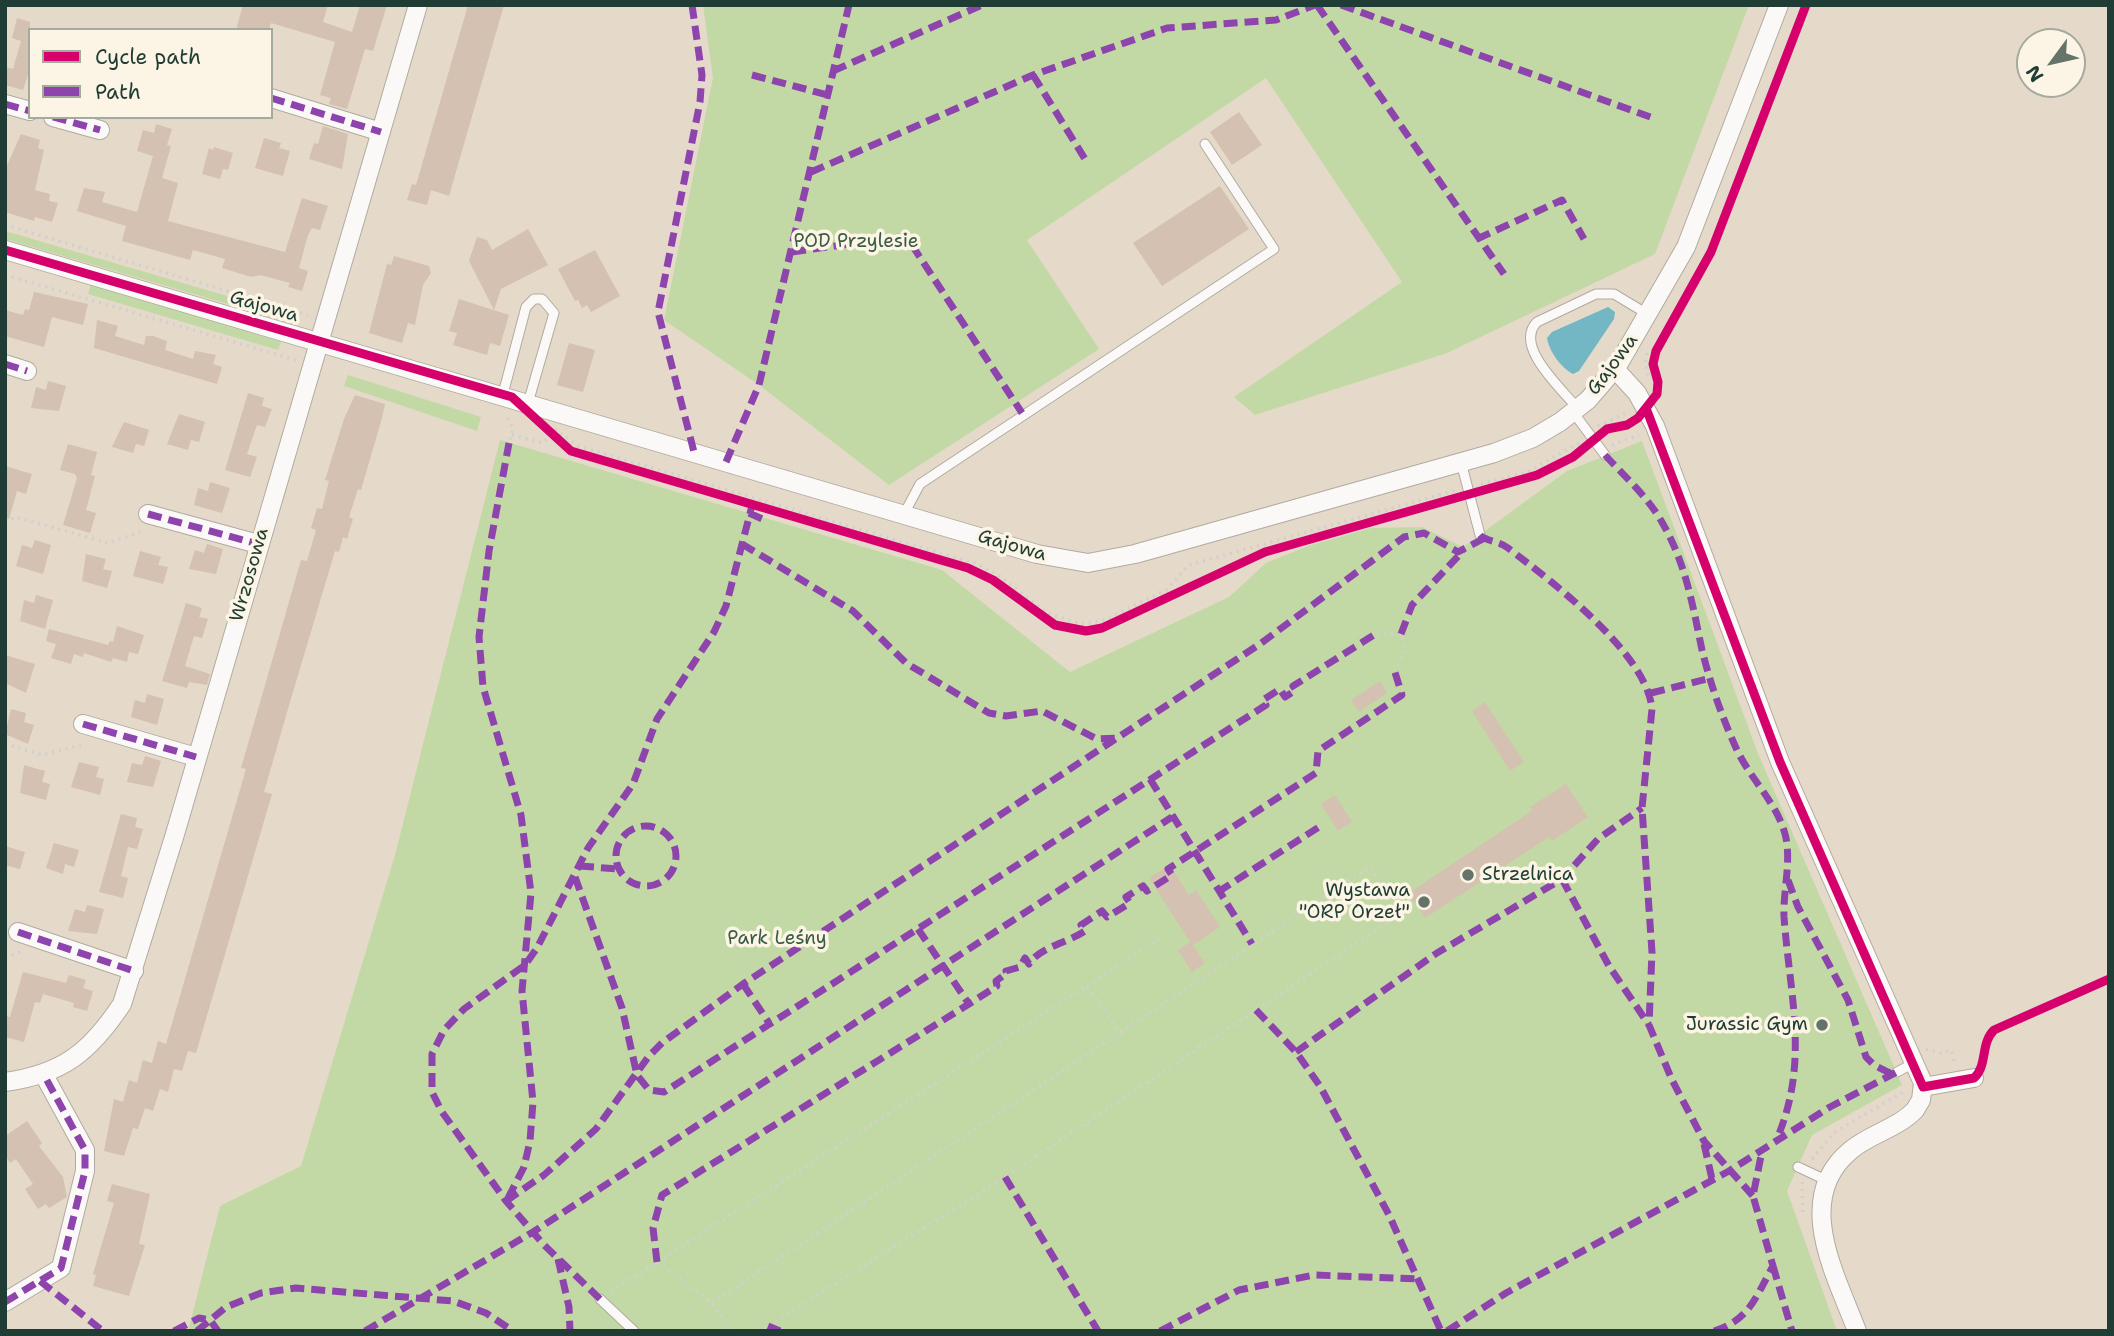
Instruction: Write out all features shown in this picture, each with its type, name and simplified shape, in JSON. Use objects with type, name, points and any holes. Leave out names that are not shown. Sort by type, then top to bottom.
[{"type":"street","name":"Wrzosowa","points":[[5,1082],[44,1075],[67,1063],[106,1027],[122,1004],[134,971],[418,5]]},
{"type":"street","name":"Gajowa","points":[[5,250],[318,341],[503,402],[528,403],[1037,554],[1088,563],[1135,554],[1520,444],[1575,411],[1615,369],[1686,247],[1779,5]]},
{"type":"street","points":[[273,99],[381,132]]},
{"type":"street","points":[[5,104],[28,110]]},
{"type":"street","points":[[60,119],[100,130]]},
{"type":"street","points":[[5,364],[27,371]]},
{"type":"street","points":[[1615,369],[1646,408],[1780,762],[1904,1068],[1923,1087]]},
{"type":"street","points":[[148,514],[258,544]]},
{"type":"street","points":[[83,724],[197,757]]},
{"type":"street","points":[[18,932],[134,971]]},
{"type":"street","points":[[5,1302],[61,1268],[85,1171],[85,1150],[44,1075]]},
{"type":"street","points":[[1923,1087],[1973,1078]]},
{"type":"street","points":[[1857,1331],[1823,1234],[1821,1205],[1828,1181],[1849,1152],[1911,1114],[1919,1105],[1923,1087]]},
{"type":"lane","points":[[905,514],[911,496],[920,484],[1274,249],[1205,144]]},
{"type":"lane","points":[[1603,452],[1533,354],[1528,335],[1537,322],[1596,294],[1607,292],[1648,315]]},
{"type":"lane","points":[[503,402],[526,307],[534,299],[542,299],[554,313],[528,403]]},
{"type":"lane","points":[[1461,461],[1480,535]]},
{"type":"lane","points":[[1802,1169],[1828,1181]]},
{"type":"lane","points":[[600,1299],[634,1331]]},
{"type":"path","points":[[5,225],[324,320]]},
{"type":"path","points":[[5,275],[300,361]]},
{"type":"path","points":[[1592,437],[1606,429],[1630,424],[1646,408],[1658,389],[1653,363],[1656,351]]},
{"type":"path","points":[[503,402],[513,429],[509,443]]},
{"type":"path","points":[[1627,413],[1630,424]]},
{"type":"path","points":[[548,432],[556,430],[578,446],[977,564],[1056,618],[1080,624],[1102,621],[1166,590],[1189,565],[1468,490],[1537,475],[1573,457],[1601,424]]},
{"type":"path","points":[[512,435],[543,443],[548,432]]},
{"type":"path","points":[[548,432],[572,451],[968,568],[993,580],[1041,618],[1070,629],[1102,628],[1178,593]]},
{"type":"path","points":[[1603,452],[1639,435],[1645,439]]},
{"type":"path","points":[[1240,563],[1265,552],[1468,490]]},
{"type":"path","points":[[5,522],[16,517],[108,542],[174,522]]},
{"type":"path","points":[[1377,633],[1401,634],[1405,653],[1394,669]]},
{"type":"path","points":[[5,744],[43,755],[119,735]]},
{"type":"path","points":[[712,1303],[1370,867],[1400,914],[1005,1177],[760,1331]]},
{"type":"path","points":[[600,1299],[1161,937]]},
{"type":"path","points":[[1087,986],[1121,1034]]},
{"type":"path","points":[[1805,1224],[1800,1192],[1802,1169],[1835,1132],[1904,1091],[1904,1068]]},
{"type":"path","points":[[657,1262],[712,1303],[731,1331]]},
{"type":"green space","name":"POD Przylesie","points":[[703,5],[1749,5],[1655,254],[1447,353],[1255,415],[1234,397],[1402,282],[1266,78],[1027,240],[1099,349],[889,485],[759,385],[664,320],[713,78]]},
{"type":"green space","points":[[5,231],[285,313],[283,320],[5,239]]},
{"type":"green space","points":[[91,283],[281,342],[278,350],[88,294]]},
{"type":"green space","points":[[348,375],[481,417],[477,431],[344,386]]},
{"type":"green space","name":"Park Leśny","points":[[500,440],[942,570],[1070,672],[1229,597],[1266,563],[1308,546],[1371,528],[1422,527],[1463,547],[1567,471],[1642,441],[1759,756],[1902,1085],[1812,1135],[1787,1191],[1837,1331],[188,1331],[220,1206],[301,1166],[395,855]]},
{"type":"water","points":[[1608,307],[1615,312],[1614,319],[1579,371],[1573,374],[1556,359],[1547,338],[1552,332]]},
{"type":"building","points":[[243,5],[328,5],[323,22],[352,32],[360,5],[387,5],[373,51],[365,49],[347,109],[329,104],[331,98],[320,95],[335,42],[271,23],[270,28],[237,28]]},
{"type":"building","points":[[468,5],[504,5],[449,196],[431,190],[427,205],[407,200],[412,184],[416,185]]},
{"type":"building","points":[[17,18],[30,22],[28,74],[23,90],[5,85],[5,67],[13,69],[21,41],[12,38]]},
{"type":"building","points":[[1239,112],[1262,145],[1232,165],[1210,132]]},
{"type":"building","points":[[156,124],[172,129],[167,145],[171,146],[162,178],[178,183],[168,221],[285,252],[302,198],[328,206],[320,230],[312,228],[308,235],[299,268],[308,271],[302,291],[288,287],[290,283],[260,275],[251,277],[222,268],[225,259],[193,250],[190,260],[122,241],[126,226],[77,211],[84,188],[105,192],[102,202],[137,212],[153,156],[137,151],[143,130],[154,133]]},
{"type":"building","points":[[323,126],[348,134],[342,169],[309,159],[314,143],[318,144]]},
{"type":"building","points":[[21,134],[40,140],[38,148],[44,150],[35,190],[50,194],[49,201],[58,203],[52,222],[35,217],[34,221],[5,212],[5,170]]},
{"type":"building","points":[[264,138],[281,143],[279,148],[290,151],[283,176],[255,168]]},
{"type":"building","points":[[214,147],[233,153],[228,170],[223,169],[220,179],[202,174],[209,148],[213,150]]},
{"type":"building","points":[[1220,186],[1249,229],[1162,286],[1133,243]]},
{"type":"building","points":[[528,229],[548,265],[501,289],[494,310],[469,261],[477,237],[487,240],[492,250]]},
{"type":"building","points":[[595,250],[620,296],[591,312],[587,305],[582,308],[578,300],[575,301],[558,269]]},
{"type":"building","points":[[394,256],[429,266],[431,273],[423,285],[415,325],[408,323],[402,343],[369,333],[387,264],[391,265]]},
{"type":"building","points":[[34,292],[88,304],[83,325],[52,317],[44,347],[5,336],[5,310],[23,315],[25,309],[29,310]]},
{"type":"building","points":[[459,299],[509,315],[500,346],[490,343],[487,355],[453,345],[457,333],[449,331]]},
{"type":"building","points":[[97,320],[118,326],[115,336],[144,345],[146,336],[153,336],[167,341],[165,350],[193,359],[195,351],[216,355],[213,364],[222,367],[217,384],[94,348]]},
{"type":"building","points":[[569,343],[595,350],[583,392],[557,385]]},
{"type":"building","points":[[48,381],[66,386],[59,411],[31,408],[36,387],[46,390]]},
{"type":"building","points":[[248,393],[264,398],[262,406],[272,409],[265,427],[257,425],[247,454],[257,457],[250,477],[225,470]]},
{"type":"building","points":[[355,395],[385,404],[382,418],[361,490],[358,489],[349,517],[353,519],[347,539],[343,537],[339,552],[335,551],[290,702],[264,792],[272,794],[196,1053],[188,1051],[182,1071],[174,1069],[168,1092],[160,1089],[153,1111],[145,1108],[138,1129],[133,1128],[124,1156],[104,1151],[114,1099],[123,1102],[129,1080],[137,1083],[143,1060],[152,1063],[158,1041],[166,1044],[246,769],[241,768],[301,560],[307,561],[316,530],[311,528],[317,508],[322,509],[329,481],[325,480],[344,419]]},
{"type":"building","points":[[179,414],[205,422],[199,442],[191,440],[188,450],[167,444]]},
{"type":"building","points":[[124,422],[149,430],[144,446],[136,444],[133,453],[112,447]]},
{"type":"building","points":[[68,444],[97,452],[91,475],[95,476],[86,510],[96,513],[90,533],[63,525],[77,478],[75,474],[60,470]]},
{"type":"building","points":[[5,466],[32,474],[26,494],[17,491],[9,519],[5,518]]},
{"type":"building","points":[[210,482],[230,488],[222,513],[194,505],[198,488],[208,491]]},
{"type":"building","points":[[35,540],[51,545],[43,574],[16,566],[22,545],[32,548]]},
{"type":"building","points":[[207,544],[223,549],[216,574],[189,569],[195,550],[204,553]]},
{"type":"building","points":[[140,551],[161,557],[158,565],[168,567],[163,584],[133,576]]},
{"type":"building","points":[[86,554],[106,559],[103,569],[112,571],[107,588],[82,581]]},
{"type":"building","points":[[36,595],[53,600],[45,629],[20,621],[24,600],[34,603]]},
{"type":"building","points":[[186,603],[202,608],[199,617],[208,619],[202,638],[194,636],[185,666],[210,674],[207,685],[189,682],[187,688],[162,681]]},
{"type":"building","points":[[117,626],[144,635],[138,654],[129,652],[127,662],[113,658],[111,662],[84,653],[83,657],[74,654],[71,664],[51,658],[56,644],[46,641],[49,629],[108,645],[110,641],[113,642]]},
{"type":"building","points":[[5,655],[35,664],[26,693],[5,683]]},
{"type":"building","points":[[1380,681],[1387,693],[1359,712],[1351,700]]},
{"type":"building","points":[[147,694],[164,699],[157,725],[131,717],[135,700],[145,703]]},
{"type":"building","points":[[1485,702],[1524,762],[1510,771],[1472,711]]},
{"type":"building","points":[[11,709],[26,713],[24,722],[34,725],[28,744],[5,734]]},
{"type":"building","points":[[145,756],[161,761],[153,787],[127,782],[132,763],[142,765]]},
{"type":"building","points":[[79,762],[99,767],[96,777],[104,779],[100,795],[71,787]]},
{"type":"building","points":[[24,765],[45,771],[42,782],[50,784],[46,800],[20,793]]},
{"type":"building","points":[[1566,784],[1588,817],[1552,841],[1549,837],[1425,918],[1409,893],[1532,811],[1530,807]]},
{"type":"building","points":[[1335,795],[1352,822],[1338,831],[1321,804]]},
{"type":"building","points":[[121,814],[137,818],[135,827],[143,829],[137,849],[128,847],[121,876],[128,878],[123,898],[99,892]]},
{"type":"building","points":[[54,843],[79,850],[74,867],[65,864],[63,874],[46,868]]},
{"type":"building","points":[[5,846],[25,852],[20,869],[5,865]]},
{"type":"building","points":[[1170,865],[1189,895],[1196,890],[1220,927],[1193,945],[1205,963],[1192,972],[1178,950],[1190,942],[1149,878]]},
{"type":"building","points":[[87,905],[104,909],[97,934],[68,931],[75,909],[85,912]]},
{"type":"building","points":[[23,972],[66,983],[69,975],[86,980],[83,988],[93,991],[87,1011],[73,1007],[74,1003],[43,994],[40,1003],[35,1002],[24,1042],[5,1037],[5,1016],[10,1017]]},
{"type":"building","points":[[27,1121],[42,1143],[39,1146],[63,1177],[67,1197],[49,1208],[46,1204],[38,1209],[25,1189],[33,1184],[16,1159],[10,1163],[5,1155],[5,1136]]},
{"type":"building","points":[[112,1184],[150,1194],[139,1244],[145,1245],[129,1296],[93,1286],[96,1275],[93,1274],[114,1203],[107,1201]]},
{"type":"marked path","points":[[692,5],[702,75],[700,102],[658,312],[694,452]]},
{"type":"marked path","points":[[726,462],[759,385],[849,5]]},
{"type":"marked path","points":[[833,71],[982,5]]},
{"type":"marked path","points":[[811,172],[1033,75],[1167,28],[1276,20],[1315,5]]},
{"type":"marked path","points":[[1317,5],[1504,274]]},
{"type":"marked path","points":[[1341,5],[1653,118]]},
{"type":"marked path","points":[[752,75],[828,95]]},
{"type":"marked path","points":[[1033,75],[1085,159]]},
{"type":"marked path","points":[[273,99],[381,132]]},
{"type":"marked path","points":[[5,104],[28,110]]},
{"type":"marked path","points":[[60,119],[100,130]]},
{"type":"marked path","points":[[1477,239],[1562,200],[1584,239]]},
{"type":"marked path","points":[[792,252],[906,236],[1022,413]]},
{"type":"marked path","points":[[5,364],[27,371]]},
{"type":"marked path","points":[[508,1198],[524,1167],[530,1141],[533,1102],[522,991],[531,893],[521,815],[483,687],[479,637],[489,551],[509,443]]},
{"type":"marked path","points":[[1605,455],[1651,505],[1671,539],[1688,586],[1705,663],[1722,714],[1737,750],[1771,804],[1786,838],[1788,858],[1784,917],[1793,1003],[1795,1057],[1786,1112],[1776,1141]]},
{"type":"marked path","points":[[600,1299],[544,1245],[506,1201],[442,1112],[432,1092],[432,1054],[444,1030],[464,1009],[525,965],[537,948],[588,848],[633,784],[657,719],[714,632],[726,606],[754,498]]},
{"type":"marked path","points":[[749,513],[767,521]]},
{"type":"marked path","points":[[148,514],[258,544]]},
{"type":"marked path","points":[[506,1201],[544,1175],[596,1129],[649,1056],[662,1043],[743,984],[1260,644],[1404,537],[1424,533],[1458,552],[1483,539]]},
{"type":"marked path","points":[[1480,535],[1508,548],[1594,620],[1616,642],[1646,687],[1652,709],[1642,808],[1652,952],[1649,1025],[1672,1080],[1704,1141],[1753,1196]]},
{"type":"marked path","points":[[742,544],[853,611],[906,663],[989,713],[1006,716],[1042,711],[1097,739],[1118,738]]},
{"type":"marked path","points":[[1401,634],[1412,605],[1463,551]]},
{"type":"marked path","points":[[575,877],[622,1008],[637,1075],[649,1090],[664,1092],[1266,705],[1263,700],[1280,689],[1285,697],[1296,690],[1293,686],[1377,633]]},
{"type":"marked path","points":[[657,1262],[653,1228],[662,1195],[997,986],[996,981],[1007,973],[1006,971],[1020,967],[1025,958],[1029,964],[1040,953],[1085,931],[1081,925],[1102,911],[1107,917],[1130,903],[1126,897],[1143,886],[1147,891],[1172,875],[1168,869],[1316,773],[1318,751],[1402,695],[1394,669]]},
{"type":"marked path","points":[[1651,693],[1711,678]]},
{"type":"marked path","points":[[83,724],[196,757]]},
{"type":"marked path","points":[[1150,779],[1252,944]]},
{"type":"marked path","points":[[1296,1052],[1437,953],[1562,879],[1598,839],[1642,808]]},
{"type":"marked path","points":[[365,1331],[533,1232],[1172,817]]},
{"type":"marked path","points":[[640,826],[652,826],[668,834],[674,844],[676,856],[674,868],[668,878],[652,886],[640,886],[624,878],[616,862],[616,850],[624,834],[640,826]]},
{"type":"marked path","points":[[1218,892],[1319,827]]},
{"type":"marked path","points":[[580,866],[618,869]]},
{"type":"marked path","points":[[1562,879],[1609,966],[1649,1025]]},
{"type":"marked path","points":[[1788,880],[1798,907],[1848,1000],[1866,1057],[1874,1065],[1892,1074]]},
{"type":"marked path","points":[[918,929],[969,1004]]},
{"type":"marked path","points":[[18,932],[134,971]]},
{"type":"marked path","points":[[743,984],[769,1023]]},
{"type":"marked path","points":[[1256,1010],[1296,1052],[1320,1086],[1389,1215],[1441,1331]]},
{"type":"marked path","points":[[1447,1331],[1506,1293],[1729,1171],[1830,1107],[1897,1072]]},
{"type":"marked path","points":[[5,1302],[61,1268],[85,1171],[85,1150],[44,1075]]},
{"type":"marked path","points":[[1704,1144],[1712,1179]]},
{"type":"marked path","points":[[1714,1331],[1744,1314],[1773,1266],[1753,1196],[1762,1151]]},
{"type":"marked path","points":[[1005,1177],[1098,1331]]},
{"type":"marked path","points":[[558,1259],[569,1307],[570,1331]]},
{"type":"marked path","points":[[1773,1266],[1792,1331]]},
{"type":"marked path","points":[[1160,1331],[1239,1290],[1314,1275],[1420,1279]]},
{"type":"marked path","points":[[40,1281],[103,1331]]},
{"type":"marked path","points":[[197,1331],[226,1307],[261,1293],[296,1288],[453,1301],[486,1313],[513,1331]]},
{"type":"marked path","points":[[174,1331],[199,1318],[210,1320],[218,1331]]},
{"type":"marked path","points":[[768,1326],[780,1331]]},
{"type":"cycle path","points":[[5,250],[512,397],[571,451],[968,568],[993,580],[1055,625],[1086,631],[1102,628],[1265,552],[1537,475],[1573,457],[1607,429],[1627,425],[1638,418],[1657,394],[1658,382],[1653,364],[1656,351],[1711,252],[1806,5]]},
{"type":"cycle path","points":[[1646,408],[1780,762],[1923,1087],[1974,1078],[1981,1067],[1987,1042],[1994,1030],[2109,979]]},
{"type":"place","name":"Strzelnica","points":[[1468,875]]},
{"type":"place","name":"Wystawa \"ORP Orzeł\"","points":[[1424,902]]},
{"type":"place","name":"Jurassic Gym","points":[[1822,1025]]}]
